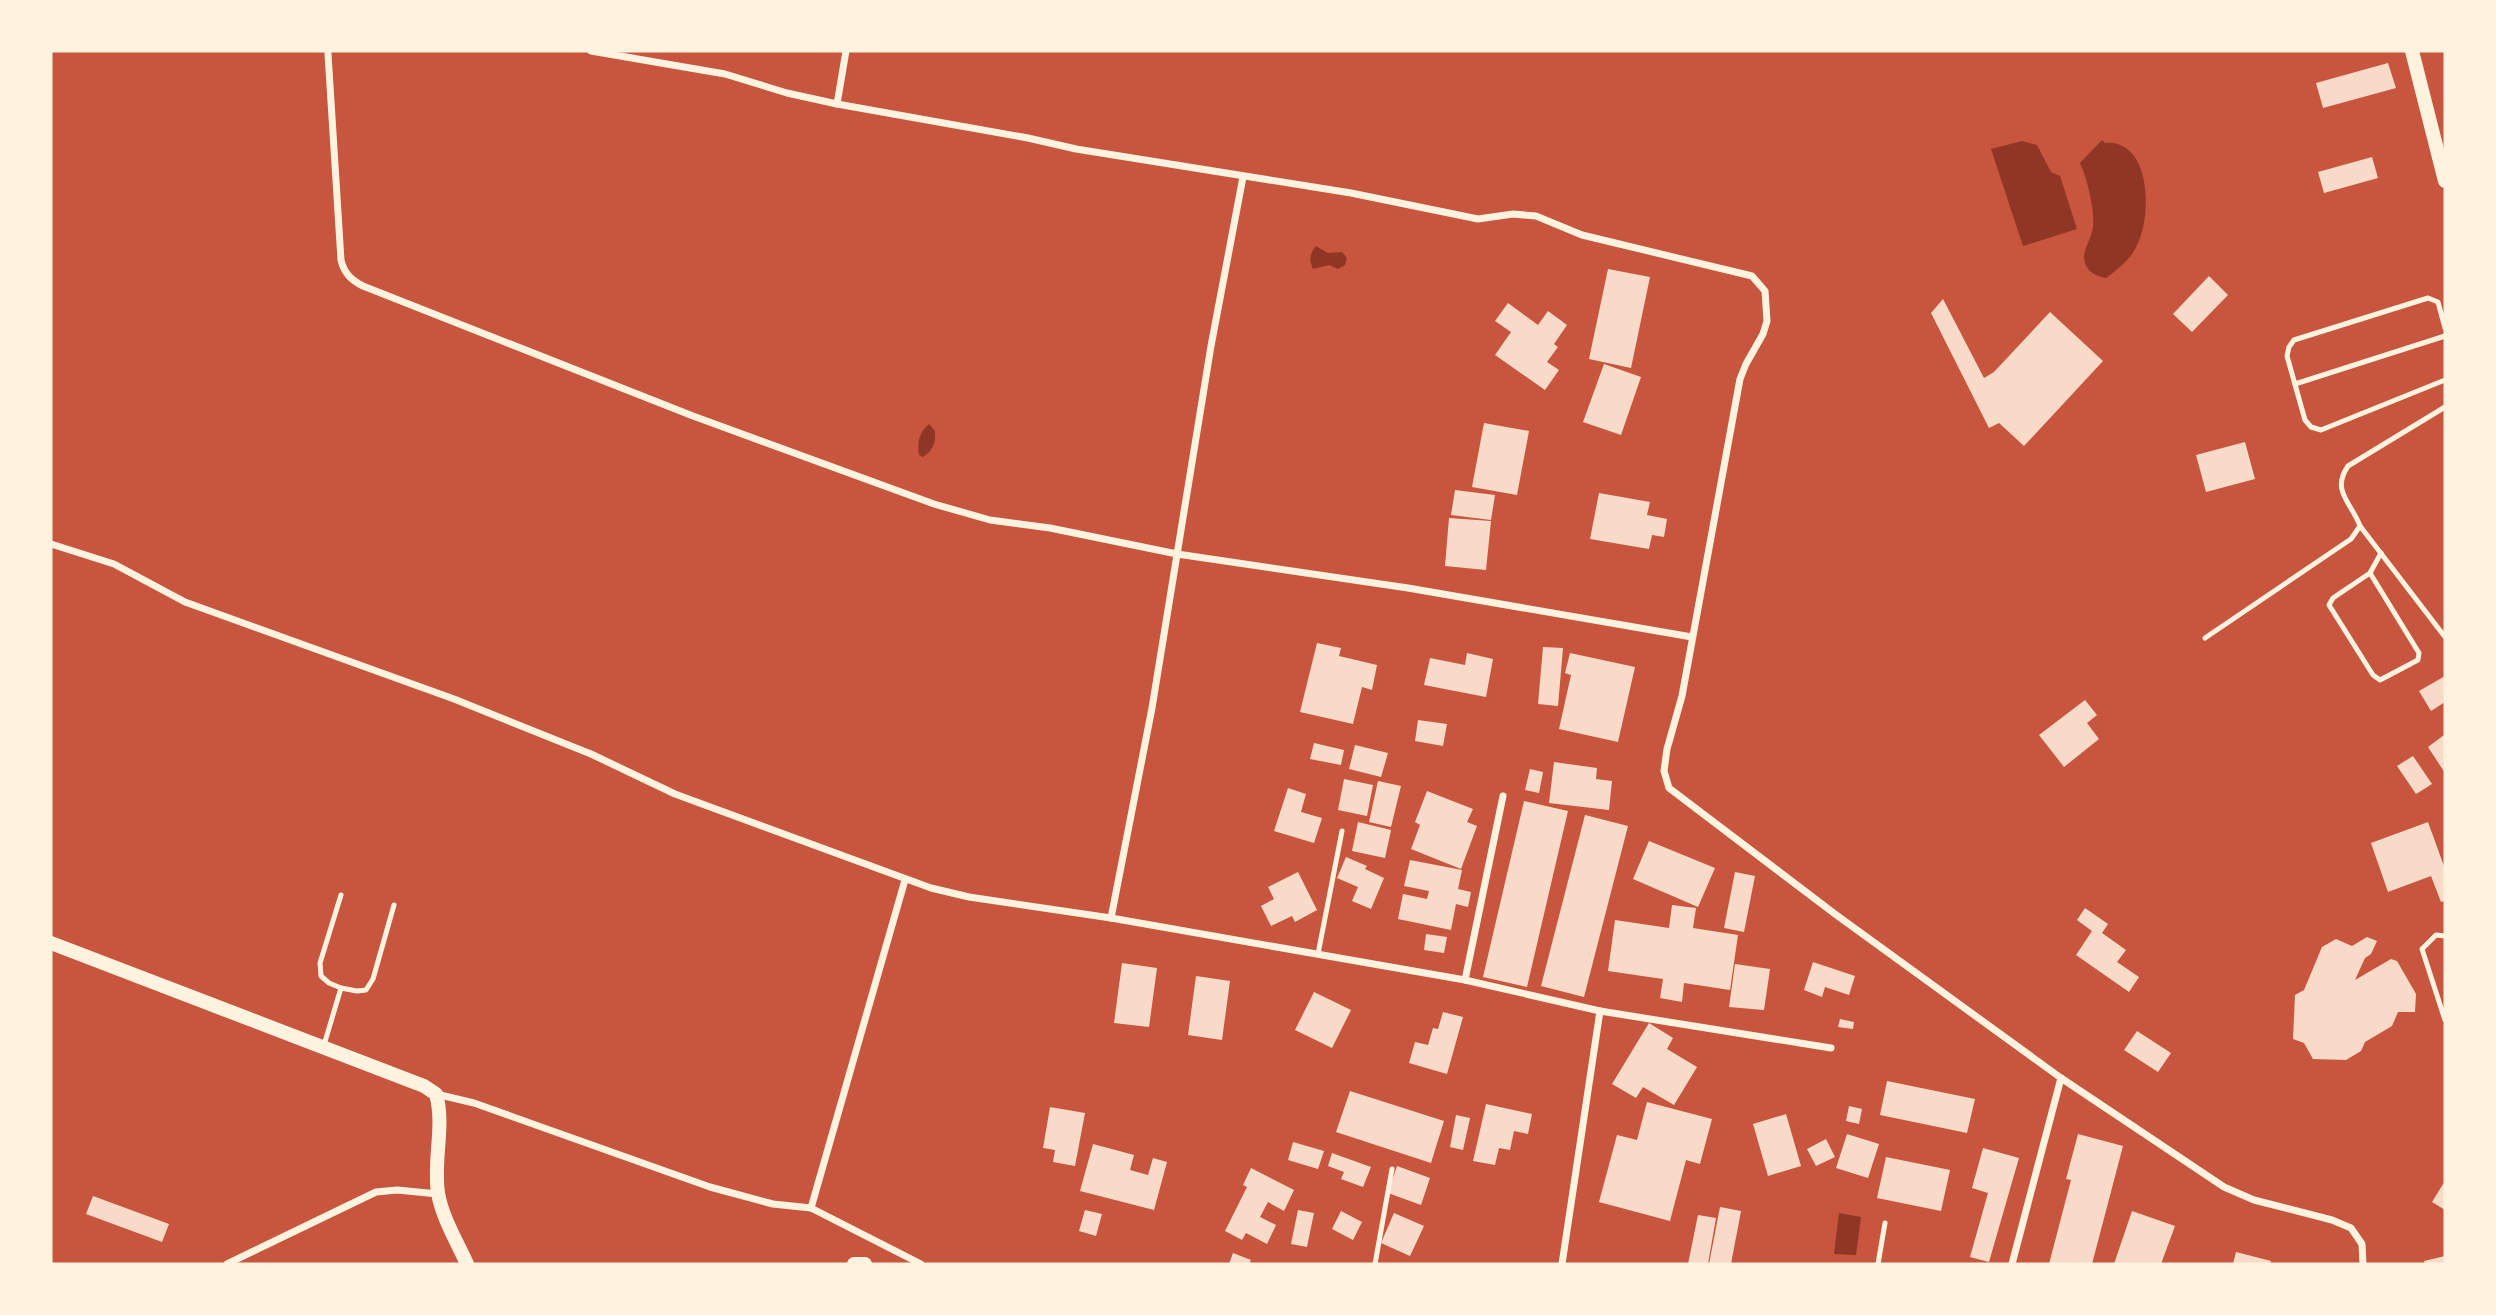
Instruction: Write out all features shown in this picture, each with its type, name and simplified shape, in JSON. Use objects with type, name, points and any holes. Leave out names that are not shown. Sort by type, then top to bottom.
[{"type":"main road","points":[[2412,51],[2445,181]]},
{"type":"main road","points":[[51,943],[424,1086],[436,1094],[440,1108],[438,1194],[467,1264]]},
{"type":"main road","points":[[854,1264],[865,1264]]},
{"type":"street","points":[[591,51],[725,74],[787,93],[837,104],[1076,149],[1351,192],[1478,219],[1513,214],[1536,216],[1582,234],[1752,276],[1765,291],[1767,321],[1740,379],[1682,696],[1667,749],[1664,771],[1669,788],[1835,914],[2061,1078],[2190,1165],[2241,1196],[2332,1220],[2351,1228],[2362,1244],[2363,1264]]},
{"type":"street","points":[[837,104],[846,51]]},
{"type":"street","points":[[328,54],[341,260],[343,269],[357,283],[693,416],[934,504],[990,520],[1049,528],[1177,554],[1408,589],[1692,637]]},
{"type":"street","points":[[1111,918],[1152,708],[1211,346],[1243,177]]},
{"type":"street","points":[[51,544],[114,564],[185,602],[454,699],[591,754],[676,794],[905,880],[969,897],[1111,918],[1318,954],[1465,980],[1600,1011],[1831,1048]]},
{"type":"street","points":[[1465,980],[1503,796]]},
{"type":"street","points":[[811,1208],[905,880]]},
{"type":"street","points":[[1562,1264],[1600,1011]]},
{"type":"street","points":[[2012,1264],[2061,1078]]},
{"type":"street","points":[[436,1094],[474,1103],[710,1187],[773,1204],[811,1208],[921,1264]]},
{"type":"street","points":[[227,1264],[376,1192],[397,1190],[438,1194]]},
{"type":"lane","points":[[2445,328],[2438,302],[2428,298],[2294,340],[2287,356],[2305,420],[2311,427],[2321,429],[2445,380]]},
{"type":"lane","points":[[2295,384],[2445,336]]},
{"type":"lane","points":[[2445,407],[2348,466],[2341,482],[2341,491],[2360,526],[2445,637]]},
{"type":"lane","points":[[2205,638],[2351,539],[2360,526]]},
{"type":"lane","points":[[2370,573],[2419,653],[2418,660],[2380,680],[2372,675],[2329,605],[2333,598],[2370,573],[2381,552]]},
{"type":"lane","points":[[1318,954],[1342,831]]},
{"type":"lane","points":[[341,895],[320,963],[321,976],[329,983],[358,992],[366,990],[373,979],[394,905]]},
{"type":"lane","points":[[2445,936],[2436,935],[2422,949],[2445,1020]]},
{"type":"lane","points":[[323,1048],[341,988]]},
{"type":"lane","points":[[1375,1264],[1392,1169]]},
{"type":"lane","points":[[1878,1264],[1885,1223]]},
{"type":"shaded area","points":[[2102,140],[2105,143],[2121,145],[2132,154],[2145,185],[2146,203],[2140,238],[2134,251],[2122,266],[2106,278],[2091,272],[2085,263],[2084,254],[2092,232],[2093,212],[2080,163]]},
{"type":"shaded area","points":[[2022,141],[2037,145],[2051,172],[2060,176],[2077,229],[2023,246],[1991,149]]},
{"type":"shaded area","points":[[1316,246],[1328,253],[1342,252],[1347,258],[1345,265],[1338,269],[1329,265],[1313,269],[1310,257]]},
{"type":"shaded area","points":[[929,424],[935,431],[935,439],[931,449],[923,457],[919,455],[919,442],[921,434]]},
{"type":"shaded area","points":[[1839,1213],[1861,1217],[1856,1255],[1834,1254]]},
{"type":"building","points":[[2388,63],[2396,88],[2323,108],[2316,83]]},
{"type":"building","points":[[2372,157],[2378,178],[2324,193],[2318,172]]},
{"type":"building","points":[[1608,269],[1650,277],[1631,368],[1589,359]]},
{"type":"building","points":[[2209,276],[2228,295],[2192,332],[2173,314]]},
{"type":"building","points":[[1943,299],[1984,378],[1994,372],[2050,312],[2103,361],[2024,446],[1999,423],[1989,428],[1931,313]]},
{"type":"building","points":[[1508,303],[1538,325],[1548,311],[1567,325],[1554,344],[1558,347],[1547,362],[1559,370],[1545,390],[1495,355],[1511,332],[1495,321]]},
{"type":"building","points":[[1604,364],[1641,377],[1621,435],[1583,422]]},
{"type":"building","points":[[1484,423],[1529,431],[1517,495],[1472,487]]},
{"type":"building","points":[[2245,442],[2255,479],[2206,492],[2196,455]]},
{"type":"building","points":[[1455,490],[1495,495],[1491,520],[1451,515]]},
{"type":"building","points":[[1599,493],[1650,502],[1647,515],[1667,519],[1664,537],[1652,535],[1649,549],[1590,539]]},
{"type":"building","points":[[1449,518],[1491,521],[1486,570],[1445,566]]},
{"type":"building","points":[[1317,643],[1341,648],[1339,656],[1377,665],[1372,690],[1362,687],[1353,724],[1300,712]]},
{"type":"building","points":[[1543,647],[1563,648],[1558,706],[1538,704]]},
{"type":"building","points":[[1467,653],[1493,659],[1486,697],[1424,685],[1430,658],[1465,665]]},
{"type":"building","points":[[1570,653],[1635,667],[1618,742],[1559,729],[1571,675],[1565,673]]},
{"type":"building","points":[[2445,676],[2445,702],[2431,711],[2419,691]]},
{"type":"building","points":[[2085,700],[2097,715],[2087,723],[2099,739],[2064,767],[2039,735]]},
{"type":"building","points":[[1418,720],[1447,724],[1443,746],[1415,741]]},
{"type":"building","points":[[2444,735],[2445,737],[2445,773],[2428,747]]},
{"type":"building","points":[[1314,743],[1344,750],[1341,765],[1310,759]]},
{"type":"building","points":[[1355,745],[1388,753],[1381,777],[1349,769]]},
{"type":"building","points":[[2413,756],[2432,784],[2416,794],[2397,766]]},
{"type":"building","points":[[1554,762],[1597,768],[1596,779],[1612,781],[1609,810],[1549,803]]},
{"type":"building","points":[[1530,769],[1543,772],[1539,793],[1525,790]]},
{"type":"building","points":[[1344,779],[1373,785],[1367,816],[1338,810]]},
{"type":"building","points":[[1378,781],[1401,786],[1391,827],[1369,822]]},
{"type":"building","points":[[1288,788],[1306,794],[1301,812],[1322,818],[1314,843],[1274,831]]},
{"type":"building","points":[[1427,791],[1473,809],[1467,822],[1477,826],[1461,869],[1411,849],[1420,825],[1415,822]]},
{"type":"building","points":[[1524,801],[1568,811],[1527,987],[1483,977]]},
{"type":"building","points":[[1585,815],[1628,826],[1584,997],[1541,986]]},
{"type":"building","points":[[1358,822],[1391,830],[1385,858],[1352,851]]},
{"type":"building","points":[[2428,822],[2445,869],[2445,901],[2441,902],[2431,876],[2388,892],[2371,843]]},
{"type":"building","points":[[1649,841],[1715,868],[1698,907],[1633,879]]},
{"type":"building","points":[[1346,857],[1367,866],[1365,869],[1384,878],[1371,909],[1352,901],[1358,887],[1337,878]]},
{"type":"building","points":[[1410,860],[1462,870],[1458,889],[1471,892],[1468,907],[1456,904],[1451,930],[1398,919],[1403,894],[1427,899],[1429,891],[1404,886]]},
{"type":"building","points":[[1298,872],[1317,910],[1295,922],[1292,916],[1271,926],[1261,906],[1274,899],[1268,887]]},
{"type":"building","points":[[1735,872],[1755,876],[1744,932],[1724,928]]},
{"type":"building","points":[[1672,905],[1696,908],[1693,928],[1738,935],[1730,990],[1684,983],[1682,1002],[1660,998],[1663,979],[1608,971],[1615,920],[1669,928]]},
{"type":"building","points":[[2085,908],[2108,924],[2102,933],[2126,950],[2117,962],[2139,977],[2129,992],[2076,955],[2092,931],[2077,920]]},
{"type":"building","points":[[1426,934],[1447,937],[1444,953],[1424,950]]},
{"type":"building","points":[[2367,937],[2377,941],[2355,980],[2391,959],[2397,961],[2416,994],[2415,1012],[2398,1012],[2392,1026],[2365,1042],[2361,1051],[2346,1060],[2313,1059],[2304,1043],[2293,1039],[2295,995],[2304,990],[2322,947],[2336,939],[2352,946]]},
{"type":"building","points":[[1813,962],[1855,976],[1849,995],[1825,987],[1822,997],[1804,990]]},
{"type":"building","points":[[1122,963],[1157,968],[1149,1027],[1114,1023]]},
{"type":"building","points":[[1735,964],[1770,969],[1764,1010],[1729,1007]]},
{"type":"building","points":[[1196,976],[1230,981],[1222,1040],[1188,1035]]},
{"type":"building","points":[[1314,992],[1351,1010],[1332,1048],[1295,1030]]},
{"type":"building","points":[[1443,1012],[1463,1017],[1447,1074],[1409,1063],[1415,1042],[1428,1045],[1433,1028],[1438,1029]]},
{"type":"building","points":[[1840,1019],[1854,1022],[1853,1029],[1838,1027]]},
{"type":"building","points":[[1649,1023],[1673,1038],[1667,1049],[1697,1067],[1674,1105],[1643,1087],[1636,1098],[1612,1084]]},
{"type":"building","points":[[2137,1031],[2171,1053],[2158,1072],[2124,1050]]},
{"type":"building","points":[[1887,1081],[1975,1099],[1967,1133],[1880,1115]]},
{"type":"building","points":[[1350,1091],[1444,1121],[1431,1163],[1336,1132]]},
{"type":"building","points":[[1647,1102],[1712,1119],[1700,1164],[1686,1160],[1670,1221],[1599,1202],[1617,1135],[1637,1140]]},
{"type":"building","points":[[1486,1104],[1532,1114],[1528,1134],[1514,1131],[1510,1150],[1499,1148],[1495,1165],[1473,1161]]},
{"type":"building","points":[[1849,1106],[1862,1109],[1859,1124],[1846,1121]]},
{"type":"building","points":[[1050,1107],[1085,1113],[1075,1166],[1053,1162],[1055,1150],[1043,1148]]},
{"type":"building","points":[[1786,1114],[1801,1166],[1768,1176],[1753,1124]]},
{"type":"building","points":[[1456,1115],[1470,1118],[1463,1150],[1450,1147]]},
{"type":"building","points":[[1847,1134],[1879,1144],[1868,1178],[1836,1168]]},
{"type":"building","points":[[2078,1134],[2123,1146],[2092,1264],[2049,1264],[2071,1180],[2066,1179]]},
{"type":"building","points":[[1826,1139],[1835,1157],[1816,1166],[1807,1149]]},
{"type":"building","points":[[1293,1142],[1324,1151],[1318,1169],[1288,1160]]},
{"type":"building","points":[[1093,1144],[1134,1155],[1130,1170],[1148,1175],[1153,1158],[1167,1162],[1154,1210],[1080,1191]]},
{"type":"building","points":[[1983,1148],[2019,1158],[1989,1262],[1970,1257],[1988,1193],[1972,1188]]},
{"type":"building","points":[[1332,1153],[1371,1167],[1363,1187],[1341,1179],[1344,1172],[1328,1166]]},
{"type":"building","points":[[1886,1157],[1950,1170],[1941,1211],[1877,1198]]},
{"type":"building","points":[[1397,1166],[1430,1178],[1421,1205],[1388,1193]]},
{"type":"building","points":[[1251,1168],[1294,1190],[1284,1211],[1268,1202],[1260,1217],[1276,1225],[1267,1244],[1246,1233],[1242,1240],[1225,1231],[1247,1187],[1243,1185]]},
{"type":"building","points":[[2445,1181],[2445,1210],[2432,1202]]},
{"type":"building","points":[[93,1196],[169,1224],[162,1242],[86,1214]]},
{"type":"building","points":[[1720,1207],[1741,1211],[1731,1264],[1709,1264]]},
{"type":"building","points":[[1085,1210],[1102,1214],[1096,1236],[1079,1231]]},
{"type":"building","points":[[1298,1210],[1314,1213],[1307,1247],[1291,1244]]},
{"type":"building","points":[[1341,1211],[1362,1222],[1353,1240],[1332,1229]]},
{"type":"building","points":[[2132,1211],[2175,1226],[2161,1264],[2114,1264]]},
{"type":"building","points":[[1394,1213],[1424,1226],[1410,1256],[1381,1243]]},
{"type":"building","points":[[1698,1215],[1716,1218],[1708,1264],[1688,1264]]},
{"type":"building","points":[[2236,1252],[2271,1261],[2270,1264],[2233,1264]]},
{"type":"building","points":[[1233,1253],[1251,1260],[1249,1264],[1229,1264]]},
{"type":"building","points":[[2445,1256],[2445,1264],[2425,1264],[2424,1261]]}]
